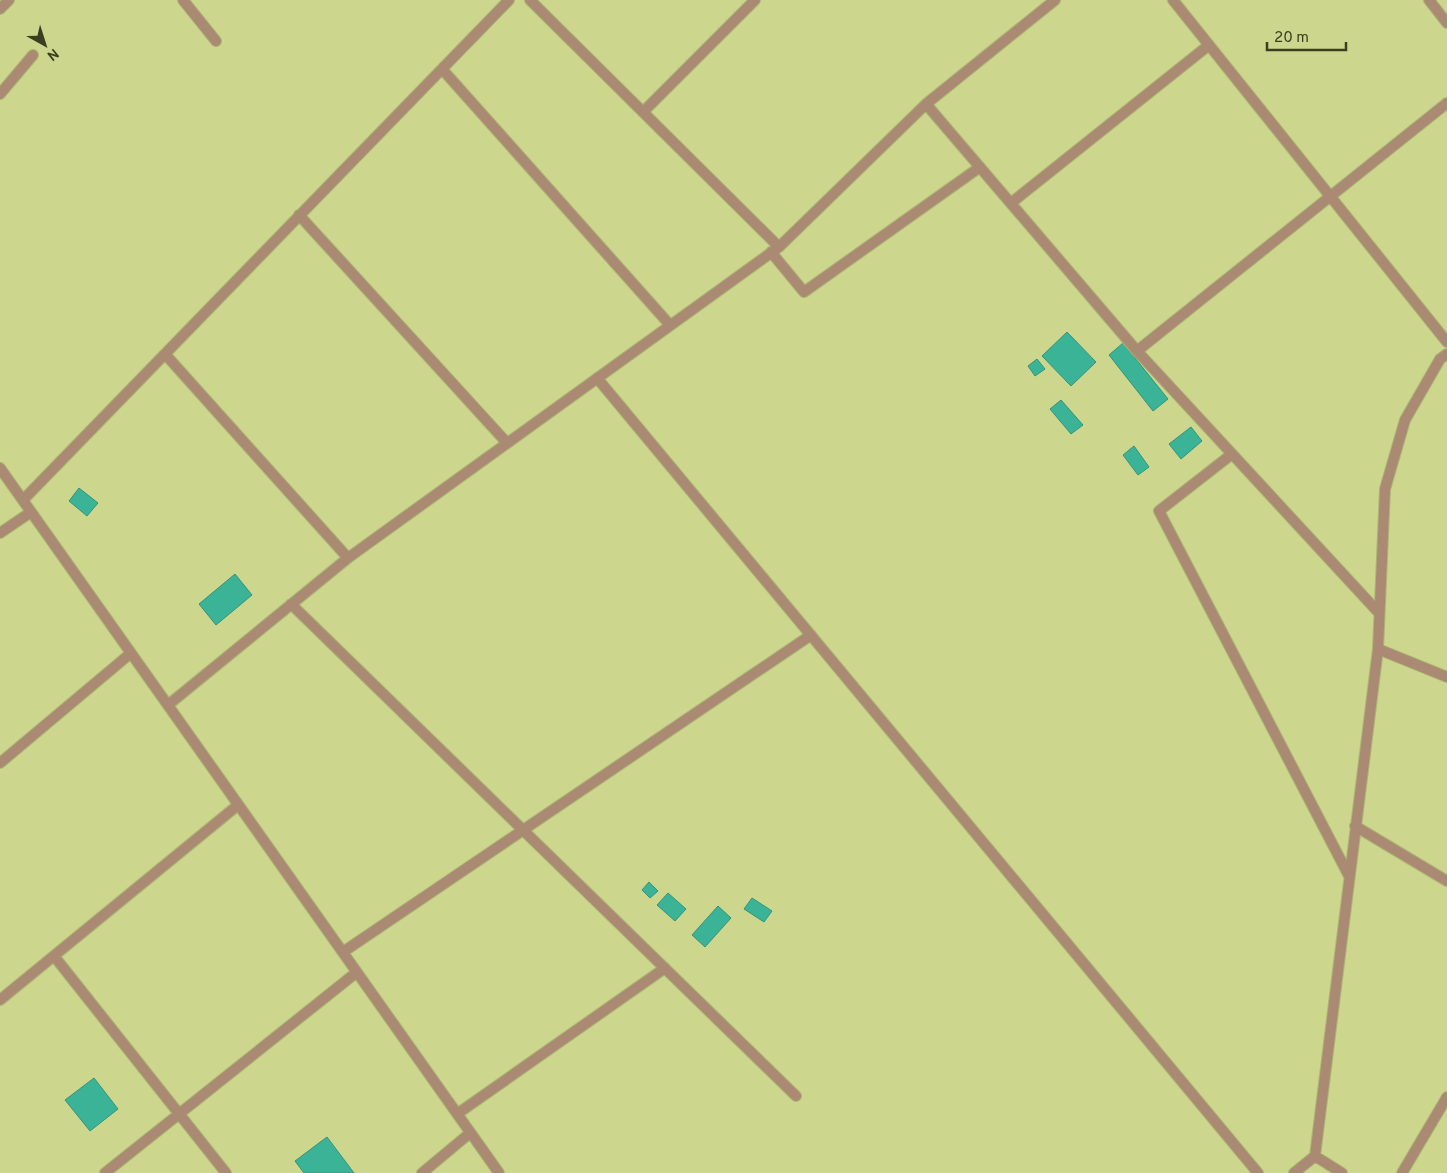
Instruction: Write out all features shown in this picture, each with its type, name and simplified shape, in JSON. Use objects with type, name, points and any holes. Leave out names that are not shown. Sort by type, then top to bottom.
[{"type":"street","points":[[0,9],[8,0]]},
{"type":"street","points":[[183,0],[216,41]]},
{"type":"street","points":[[23,500],[509,0]]},
{"type":"street","points":[[530,0],[643,112],[775,249],[804,292],[980,167]]},
{"type":"street","points":[[643,112],[755,0]]},
{"type":"street","points":[[168,705],[348,558],[775,249],[926,104],[1055,0]]},
{"type":"street","points":[[1173,0],[1447,342]]},
{"type":"street","points":[[1429,0],[1447,23]]},
{"type":"street","points":[[1011,203],[1209,45]]},
{"type":"street","points":[[0,94],[33,55]]},
{"type":"street","points":[[442,69],[670,325]]},
{"type":"street","points":[[1137,351],[1447,103]]},
{"type":"street","points":[[926,104],[1137,351],[1379,613]]},
{"type":"street","points":[[299,216],[507,443]]},
{"type":"street","points":[[165,354],[348,558]]},
{"type":"street","points":[[1294,1173],[1315,1156],[1378,649],[1385,489],[1405,420],[1440,359],[1447,354]]},
{"type":"street","points":[[597,378],[1258,1173]]},
{"type":"street","points":[[1232,454],[1159,511],[1349,876]]},
{"type":"street","points":[[0,468],[499,1173]]},
{"type":"street","points":[[0,533],[31,512]]},
{"type":"street","points":[[291,604],[796,1096]]},
{"type":"street","points":[[342,952],[811,635]]},
{"type":"street","points":[[1378,649],[1447,678]]},
{"type":"street","points":[[0,763],[131,653]]},
{"type":"street","points":[[0,1000],[238,805]]},
{"type":"street","points":[[1355,826],[1447,881]]},
{"type":"street","points":[[54,956],[226,1173]]},
{"type":"street","points":[[457,1114],[665,968]]},
{"type":"street","points":[[105,1173],[357,972]]},
{"type":"street","points":[[1402,1173],[1447,1097]]},
{"type":"street","points":[[422,1173],[470,1133]]},
{"type":"street","points":[[1315,1156],[1342,1173]]},
{"type":"building","points":[[1067,332],[1096,362],[1071,386],[1042,356]]},
{"type":"building","points":[[1123,343],[1168,399],[1153,411],[1109,355]]},
{"type":"building","points":[[1037,359],[1045,369],[1035,376],[1028,366]]},
{"type":"building","points":[[1061,400],[1083,425],[1071,434],[1050,409]]},
{"type":"building","points":[[1191,427],[1202,441],[1181,459],[1169,444]]},
{"type":"building","points":[[1134,446],[1149,467],[1138,475],[1123,455]]},
{"type":"building","points":[[79,488],[98,503],[87,516],[69,501]]},
{"type":"building","points":[[235,574],[252,595],[216,625],[199,604]]},
{"type":"building","points":[[649,882],[658,891],[650,898],[642,890]]},
{"type":"building","points":[[668,893],[686,909],[675,921],[657,905]]},
{"type":"building","points":[[752,898],[772,911],[764,922],[744,909]]},
{"type":"building","points":[[718,906],[731,918],[705,947],[692,935]]},
{"type":"building","points":[[94,1078],[118,1109],[90,1131],[65,1100]]},
{"type":"building","points":[[327,1137],[354,1173],[304,1173],[295,1161]]}]
